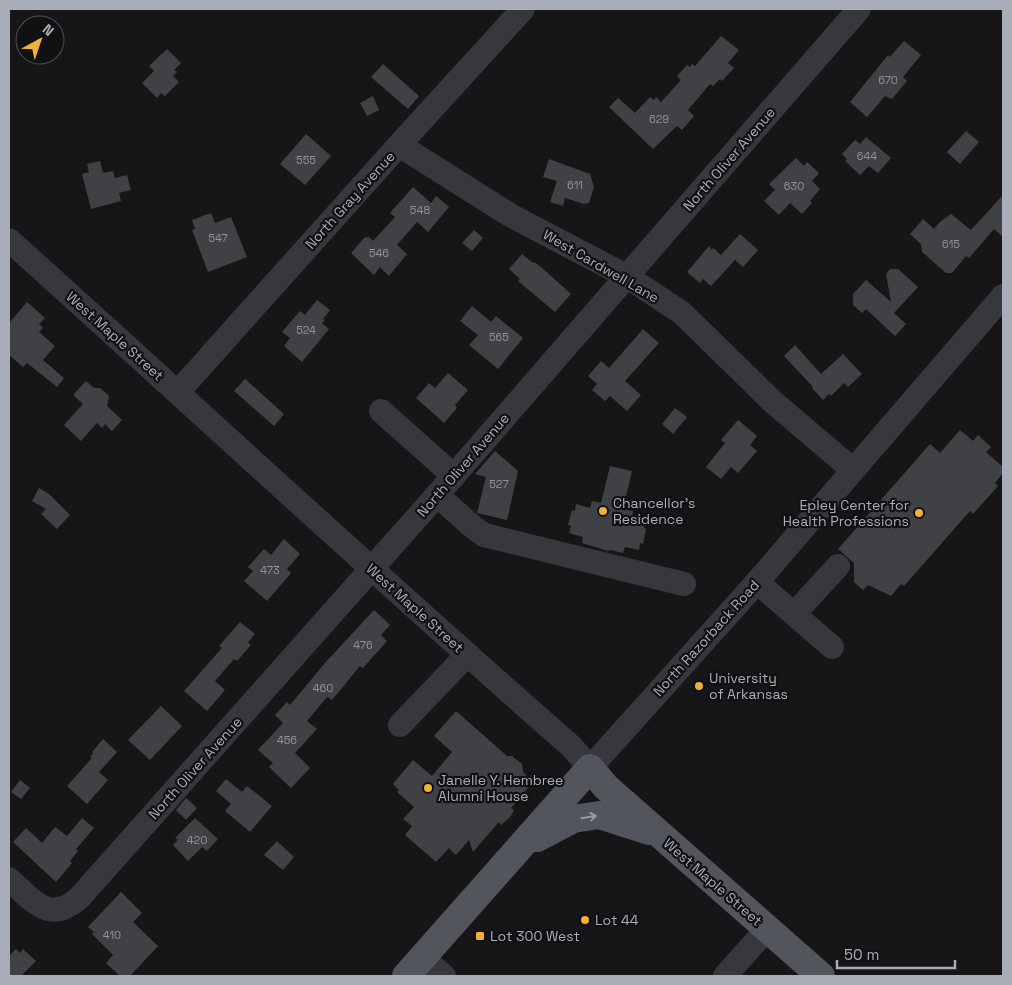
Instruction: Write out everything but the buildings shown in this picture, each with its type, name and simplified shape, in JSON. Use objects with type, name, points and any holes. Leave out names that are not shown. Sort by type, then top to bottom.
[{"type":"main road","name":"West Maple Street","points":[[590,768],[606,787],[821,976]]},
{"type":"main road","name":"North Razorback Road","points":[[414,967],[590,768]]},
{"type":"main road","points":[[515,853],[545,833],[573,819],[599,815],[660,834]]},
{"type":"street","name":"North Gray Avenue","points":[[178,392],[523,9]]},
{"type":"street","name":"North Oliver Avenue","points":[[9,879],[37,905],[48,910],[58,910],[70,906],[80,896],[454,476],[859,9]]},
{"type":"street","name":"West Cardwell Lane","points":[[399,145],[510,215],[626,276],[682,313],[773,402],[853,470]]},
{"type":"street","name":"West Maple Street","points":[[9,240],[371,569],[572,747],[590,768]]},
{"type":"street","name":"North Razorback Road","points":[[590,768],[757,582],[1003,296]]},
{"type":"street","points":[[381,411],[454,476]]},
{"type":"street","points":[[437,495],[484,535],[684,584]]},
{"type":"street","points":[[794,614],[838,566]]},
{"type":"street","points":[[757,582],[832,647]]},
{"type":"street","points":[[400,725],[467,655]]},
{"type":"street","points":[[725,976],[767,928]]},
{"type":"street","points":[[414,967],[444,976]]},
{"type":"place","name":"Chancellor's Residence","points":[[603,511]]},
{"type":"place","name":"Epley Center for Health Professions","points":[[919,513]]},
{"type":"place","name":"University of Arkansas","points":[[699,686]]},
{"type":"place","name":"Janelle Y. Hembree Alumni House","points":[[428,788]]},
{"type":"place","name":"Lot 44","points":[[585,920]]},
{"type":"place","name":"Lot 300 West","points":[[480,936]]}]
